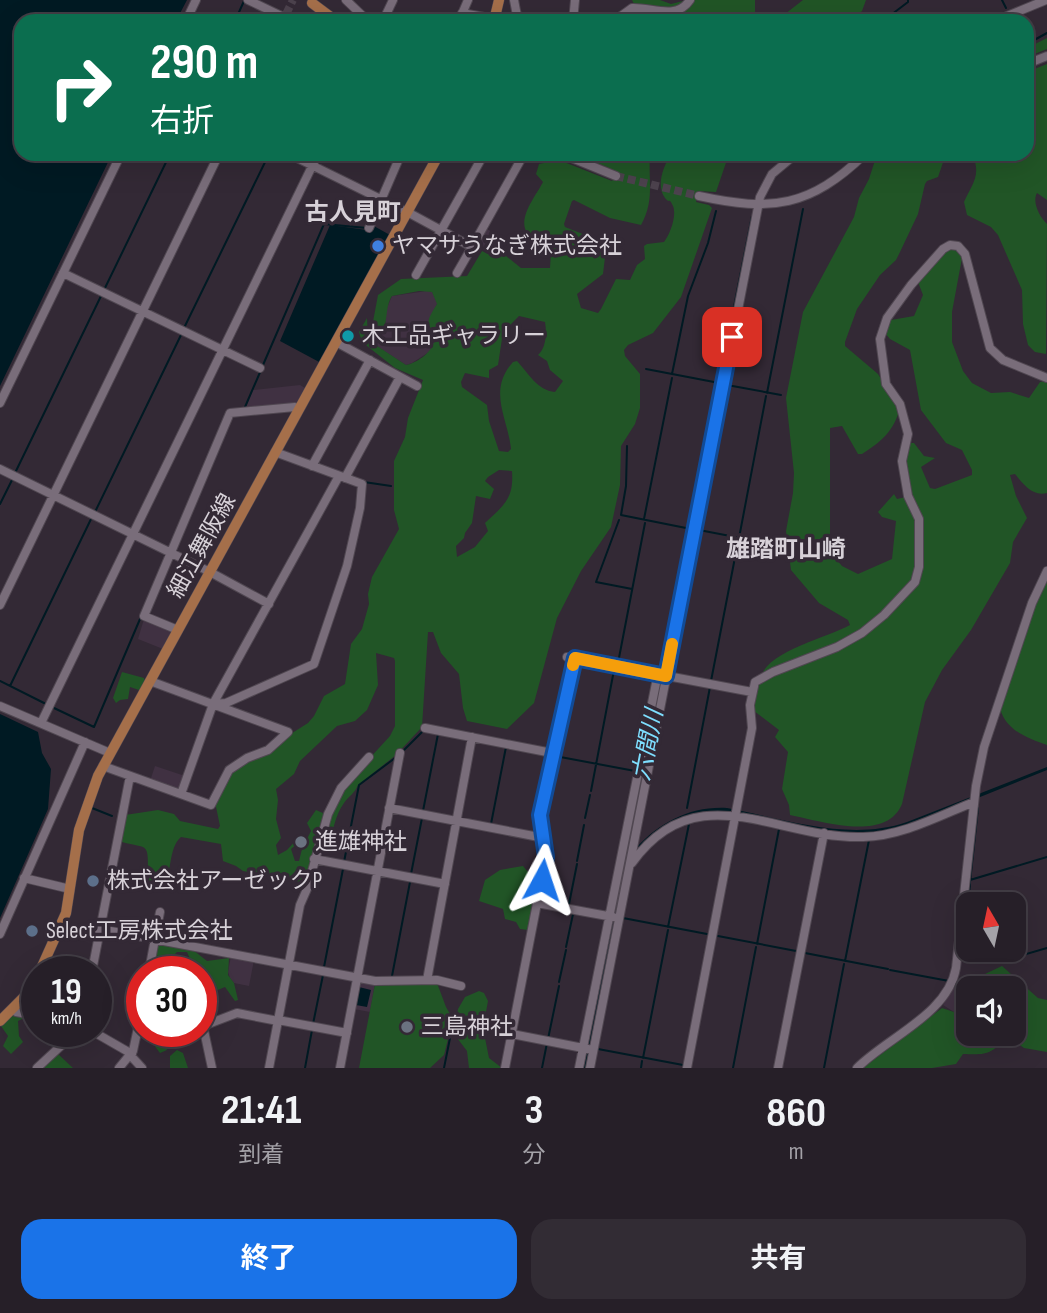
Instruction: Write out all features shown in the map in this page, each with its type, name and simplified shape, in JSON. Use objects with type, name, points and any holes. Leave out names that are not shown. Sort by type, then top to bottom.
[{"type":"main road","points":[[312,3],[326,14]]},
{"type":"main road","name":"細江舞阪線","points":[[47,956],[64,918],[81,821],[103,766],[435,161]]},
{"type":"main road","points":[[0,1021],[21,999]]},
{"type":"street","points":[[248,0],[277,14]]},
{"type":"street","points":[[346,0],[361,14]]},
{"type":"street","points":[[627,10],[636,7],[673,12],[683,8],[690,0]]},
{"type":"street","points":[[1012,14],[1046,0]]},
{"type":"street","points":[[0,403],[118,161]]},
{"type":"street","points":[[0,605],[216,161]]},
{"type":"street","points":[[303,161],[472,247]]},
{"type":"street","points":[[41,723],[315,161]]},
{"type":"street","points":[[369,228],[398,161]]},
{"type":"street","points":[[416,275],[480,161]]},
{"type":"street","points":[[457,274],[520,161]]},
{"type":"street","points":[[579,161],[616,176]]},
{"type":"street","points":[[579,1068],[588,1049],[661,675],[758,205],[769,180],[788,161]]},
{"type":"street","points":[[699,196],[758,205],[789,202],[810,195],[839,178],[857,161]]},
{"type":"street","points":[[687,1068],[753,723],[750,705],[755,682],[837,647],[862,633],[884,615],[915,582],[919,567],[919,519],[908,496],[902,461],[908,434],[902,407],[886,384],[880,339],[887,318],[911,285],[946,246],[954,245],[964,251],[986,337],[994,352],[1008,362],[1047,378]]},
{"type":"street","points":[[63,273],[260,368]]},
{"type":"street","points":[[336,342],[417,386]]},
{"type":"street","points":[[312,466],[370,360]]},
{"type":"street","points":[[181,794],[213,704],[400,377]]},
{"type":"street","points":[[178,630],[144,616],[230,413],[295,407],[299,409]]},
{"type":"street","points":[[213,704],[226,704],[314,664],[347,566],[363,486],[275,452]]},
{"type":"street","points":[[0,470],[210,572],[269,604]]},
{"type":"street","points":[[857,1068],[937,1006],[953,983],[975,798],[987,734],[1032,603],[1047,571]]},
{"type":"street","points":[[505,1068],[546,857],[539,820],[571,657],[751,692]]},
{"type":"street","points":[[615,918],[630,866],[661,675]]},
{"type":"street","points":[[103,766],[211,805],[229,770],[247,758],[268,750],[288,732],[150,681]]},
{"type":"street","points":[[0,706],[110,754]]},
{"type":"street","points":[[425,728],[552,753]]},
{"type":"street","points":[[427,980],[472,737]]},
{"type":"street","points":[[0,933],[85,742]]},
{"type":"street","points":[[340,1068],[400,753]]},
{"type":"street","points":[[269,1068],[300,905],[324,823],[338,792],[369,757]]},
{"type":"street","points":[[95,956],[130,776]]},
{"type":"street","points":[[630,866],[655,838],[676,824],[709,815],[736,813],[852,837],[885,835],[909,828],[975,798]]},
{"type":"street","points":[[389,808],[544,838]]},
{"type":"street","points":[[778,1068],[824,833]]},
{"type":"street","points":[[314,859],[445,884]]},
{"type":"street","points":[[24,878],[69,889]]},
{"type":"street","points":[[537,903],[615,918]]},
{"type":"street","points":[[152,956],[160,912]]},
{"type":"street","points":[[100,929],[375,981],[427,980],[461,985]]},
{"type":"street","points":[[13,1009],[21,1013]]},
{"type":"street","points":[[212,1068],[203,1026],[237,1013],[346,1034]]},
{"type":"street","points":[[512,1034],[588,1049]]},
{"type":"street","points":[[112,1043],[131,1055],[142,1068]]},
{"type":"street","points":[[37,1068],[60,1047]]},
{"type":"street","points":[[119,1068],[131,1055],[133,1047]]},
{"type":"street","points":[[588,1049],[590,1068]]},
{"type":"shaded area","points":[[485,228],[506,240],[493,254],[476,245]]},
{"type":"shaded area","points":[[432,292],[438,301],[429,327],[434,337],[434,346],[429,352],[406,365],[370,342],[385,330],[386,310],[392,296]]},
{"type":"shaded area","points":[[300,385],[305,388],[296,405],[245,410],[253,390]]},
{"type":"shaded area","points":[[144,619],[173,632],[163,649],[138,639]]},
{"type":"shaded area","points":[[155,766],[185,776],[179,792],[150,781]]},
{"type":"shaded area","points":[[231,956],[254,960],[249,986],[234,983],[230,978],[228,972]]},
{"type":"shaded area","points":[[359,981],[375,983],[370,1012],[354,1009]]},
{"type":"shaded area","points":[[956,982],[956,1012],[943,1005]]},
{"type":"green space","points":[[632,0],[660,0],[671,4],[687,0],[682,6],[658,9],[634,4]]},
{"type":"green space","points":[[692,0],[755,0],[754,14],[658,14]]},
{"type":"green space","points":[[803,0],[866,0],[858,14],[785,14]]},
{"type":"green space","points":[[1047,38],[1047,49],[1034,54],[1034,44]]},
{"type":"green space","points":[[1047,64],[1047,200],[1037,193],[1035,201],[1047,224],[1046,354],[1035,352],[1028,345],[1023,324],[1022,290],[998,235],[991,227],[967,215],[964,202],[976,174],[975,161],[1034,161],[1034,69]]},
{"type":"green space","points":[[562,161],[612,181],[616,171],[592,161],[650,161],[648,207],[641,225],[610,218],[574,200],[564,224],[565,227],[598,240],[606,249],[603,274],[577,294],[581,308],[598,313],[616,279],[630,280],[637,265],[645,259],[644,246],[664,242],[668,234],[674,210],[661,188],[663,171],[668,161],[727,161],[716,192],[698,191],[696,202],[712,208],[681,297],[653,333],[628,345],[624,350],[625,356],[640,374],[640,408],[635,424],[621,446],[620,485],[611,527],[581,571],[557,618],[534,703],[507,729],[467,721],[459,674],[441,653],[433,632],[428,632],[422,727],[396,755],[358,785],[338,813],[329,846],[320,851],[321,837],[345,785],[390,736],[395,726],[395,661],[394,658],[376,653],[378,685],[367,710],[355,721],[337,726],[300,761],[294,774],[276,789],[276,819],[281,838],[276,845],[278,855],[297,839],[298,843],[291,849],[295,861],[299,861],[311,831],[307,823],[316,810],[325,814],[305,881],[243,871],[223,861],[221,844],[181,837],[174,848],[163,890],[134,885],[134,882],[148,871],[148,855],[145,848],[122,842],[125,815],[158,810],[174,814],[180,821],[218,829],[220,826],[215,802],[231,772],[308,723],[324,696],[345,684],[351,644],[362,629],[369,604],[372,577],[399,529],[394,510],[394,461],[405,437],[408,418],[423,380],[395,368],[362,342],[359,332],[367,318],[368,340],[406,365],[423,357],[434,342],[429,321],[437,304],[432,292],[419,291],[392,296],[385,327],[380,335],[375,334],[372,327],[378,295],[401,279],[467,276],[482,251],[492,256],[501,252],[521,268],[550,268],[551,252],[530,237],[524,222],[528,208],[543,182],[536,174],[539,164]],"holes":[[[519,316],[545,322],[545,340],[538,355],[547,361],[550,370],[563,381],[555,392],[549,391],[534,381],[517,361],[513,362],[505,373],[500,394],[511,449],[508,452],[499,451],[489,421],[487,405],[462,387],[461,382],[465,373],[489,378],[489,370],[498,365],[503,332]],[[499,470],[512,471],[509,495],[485,523],[488,531],[475,547],[457,557],[456,546],[472,523],[476,496],[490,499],[494,489],[485,481]]]},
{"type":"green space","points":[[875,161],[944,161],[938,177],[925,184],[918,214],[896,260],[880,275],[857,309],[845,342],[845,346],[878,374],[900,408],[886,435],[862,454],[858,454],[842,426],[830,428],[830,552],[842,566],[858,574],[892,559],[896,521],[882,517],[878,512],[894,494],[897,499],[906,497],[917,516],[917,574],[883,614],[849,639],[762,675],[767,666],[787,652],[850,625],[848,620],[819,603],[791,570],[786,531],[794,473],[786,398],[803,312],[854,217],[859,198]]},
{"type":"green space","points":[[952,248],[961,253],[962,258],[952,312],[952,342],[963,371],[972,383],[991,393],[1010,392],[1029,398],[1040,382],[1047,381],[1047,493],[1037,493],[1015,474],[1010,475],[1016,496],[1027,518],[1013,542],[1010,563],[971,630],[942,670],[925,702],[902,804],[894,816],[882,823],[852,826],[790,815],[782,789],[788,752],[775,737],[779,730],[754,711],[755,693],[760,681],[837,648],[917,583],[921,519],[910,496],[904,465],[910,443],[914,443],[924,456],[935,458],[921,467],[930,488],[935,489],[972,475],[962,450],[946,443],[921,410],[910,350],[890,339],[885,333],[886,324],[891,320],[914,316],[923,295],[918,282],[944,251]]},
{"type":"green space","points":[[1047,580],[1047,745],[1013,728],[1007,723],[1000,709],[1036,604]]},
{"type":"green space","points":[[122,672],[144,678],[145,682],[139,690],[130,687],[128,699],[116,703],[113,698]]},
{"type":"green space","points":[[523,866],[528,872],[540,871],[528,930],[520,929],[516,922],[505,919],[503,909],[479,901],[485,880],[500,870]]},
{"type":"green space","points":[[159,943],[193,950],[201,956],[177,952],[173,956],[155,956]]},
{"type":"green space","points":[[229,958],[228,975],[234,983],[238,1000],[235,1001],[225,987],[217,990],[217,960]]},
{"type":"green space","points":[[1002,966],[1013,976],[984,976]]},
{"type":"green space","points":[[437,983],[453,1019],[444,1055],[430,1068],[359,1068],[375,984]]},
{"type":"green space","points":[[1026,987],[1038,998],[1047,1000],[1047,1052],[1021,1046],[1026,1046]]},
{"type":"green space","points":[[479,991],[484,993],[488,1001],[483,1028],[489,1058],[502,1068],[469,1068],[467,1051],[454,1034],[458,1009],[465,997]]},
{"type":"green space","points":[[942,1008],[954,1012],[956,1046],[998,1046],[989,1052],[963,1054],[956,1064],[932,1068],[863,1068]]},
{"type":"green space","points":[[12,1015],[21,1017],[18,1021],[21,1044],[11,1054],[3,1046],[8,1036],[1,1026]]},
{"type":"green space","points":[[156,1047],[166,1047],[167,1050],[160,1053]]},
{"type":"green space","points":[[177,1050],[183,1053],[188,1068],[170,1068],[170,1056]]},
{"type":"green space","points":[[57,1053],[73,1068],[40,1068]]},
{"type":"water","points":[[0,0],[187,0],[180,14],[14,14],[14,161],[109,161],[0,386]]},
{"type":"water","name":"六間川","points":[[751,216],[754,217],[587,1068],[582,1068]]},
{"type":"water","points":[[330,225],[367,230],[372,225],[390,235],[321,363],[280,341]]},
{"type":"water","points":[[0,714],[38,732],[42,753],[51,769],[48,809],[0,918]]},
{"type":"water","points":[[1047,767],[1047,770],[908,826],[877,834],[835,833],[727,812],[709,812],[692,816],[639,851],[636,848],[666,823],[689,813],[714,808],[727,808],[817,827],[863,830],[885,828],[907,822]]},
{"type":"water","points":[[359,987],[371,990],[367,1007],[356,1005]]},
{"type":"waterway","points":[[892,14],[908,0]]},
{"type":"waterway","points":[[1002,0],[1006,8]]},
{"type":"waterway","points":[[238,14],[244,1]]},
{"type":"waterway","points":[[1034,40],[1047,33]]},
{"type":"waterway","points":[[104,290],[167,161]]},
{"type":"waterway","points":[[184,328],[266,161]]},
{"type":"waterway","points":[[767,393],[803,209]]},
{"type":"waterway","points":[[672,374],[688,296],[708,243],[716,211]]},
{"type":"waterway","points":[[263,365],[324,224],[367,228]]},
{"type":"waterway","points":[[15,473],[101,296]]},
{"type":"waterway","points":[[95,512],[181,335]]},
{"type":"waterway","points":[[646,369],[714,382]]},
{"type":"waterway","points":[[245,407],[261,370]]},
{"type":"waterway","points":[[644,519],[672,378]]},
{"type":"waterway","points":[[727,385],[781,395]]},
{"type":"waterway","points":[[739,538],[766,396]]},
{"type":"waterway","points":[[627,446],[626,486],[621,515],[686,528]]},
{"type":"waterway","points":[[0,504],[12,480]]},
{"type":"waterway","points":[[364,482],[391,486]]},
{"type":"waterway","points":[[10,686],[92,517]]},
{"type":"waterway","points":[[619,520],[596,582],[632,589]]},
{"type":"waterway","points":[[618,663],[645,523]]},
{"type":"waterway","points":[[699,530],[777,545]]},
{"type":"waterway","points":[[711,681],[738,542]]},
{"type":"waterway","points":[[54,708],[94,727],[140,619]]},
{"type":"waterway","points":[[591,791],[614,670]]},
{"type":"waterway","points":[[0,681],[46,704]]},
{"type":"waterway","points":[[687,808],[710,687]]},
{"type":"waterway","points":[[403,751],[423,731]]},
{"type":"waterway","points":[[423,811],[438,734]]},
{"type":"waterway","points":[[491,824],[506,747]]},
{"type":"waterway","name":"六間川","points":[[555,756],[635,771]]},
{"type":"waterway","points":[[344,862],[359,785],[395,758]]},
{"type":"waterway","points":[[585,818],[590,795]]},
{"type":"waterway","points":[[92,808],[112,816]]},
{"type":"waterway","points":[[970,882],[978,808]]},
{"type":"waterway","points":[[411,874],[422,818]]},
{"type":"waterway","points":[[668,927],[689,824]]},
{"type":"waterway","points":[[577,861],[584,825]]},
{"type":"waterway","points":[[757,944],[779,829]]},
{"type":"waterway","points":[[845,961],[869,840]]},
{"type":"waterway","points":[[970,880],[1047,857]]},
{"type":"waterway","points":[[569,904],[577,864]]},
{"type":"waterway","points":[[324,967],[343,869]]},
{"type":"waterway","points":[[392,976],[410,882]]},
{"type":"waterway","points":[[969,892],[970,884]]},
{"type":"waterway","points":[[566,947],[573,914]]},
{"type":"waterway","points":[[623,918],[707,934]]},
{"type":"waterway","points":[[643,1058],[668,930]]},
{"type":"waterway","points":[[718,936],[796,951]]},
{"type":"waterway","points":[[733,1068],[756,947]]},
{"type":"waterway","points":[[1026,954],[1047,948]]},
{"type":"waterway","points":[[559,982],[566,950]]},
{"type":"waterway","points":[[805,953],[888,969]]},
{"type":"waterway","points":[[824,1068],[844,964]]},
{"type":"waterway","points":[[890,970],[949,981]]},
{"type":"waterway","points":[[313,1024],[323,975]]},
{"type":"waterway","points":[[548,1039],[559,986]]},
{"type":"waterway","points":[[305,1068],[312,1030]]},
{"type":"waterway","points":[[444,1068],[450,1038]]},
{"type":"waterway","points":[[542,1068],[547,1043]]},
{"type":"waterway","points":[[598,1049],[683,1065]]},
{"type":"waterway","points":[[641,1068],[642,1061]]},
{"type":"tunnel","points":[[286,14],[293,0]]},
{"type":"tunnel","points":[[616,176],[699,196]]},
{"type":"slow traffic","points":[[573,665],[575,658],[666,676],[672,644]]},
{"type":"place","name":"ヤマサうなぎ株式会社","points":[[378,246]]},
{"type":"place","name":"木工品ギャラリー","points":[[348,336]]},
{"type":"place","name":"進雄神社","points":[[301,842]]},
{"type":"place","name":"株式会社アーゼックP","points":[[93,881]]},
{"type":"place","name":"Select工房株式会社","points":[[32,931]]},
{"type":"place","name":"三島神社","points":[[407,1027]]},
{"type":"district","name":"古人見町","points":[[353,212]]},
{"type":"district","name":"雄踏町山崎","points":[[786,549]]},
{"type":"route","points":[[542,880],[546,857],[539,820],[575,658],[666,676],[732,337]]}]
